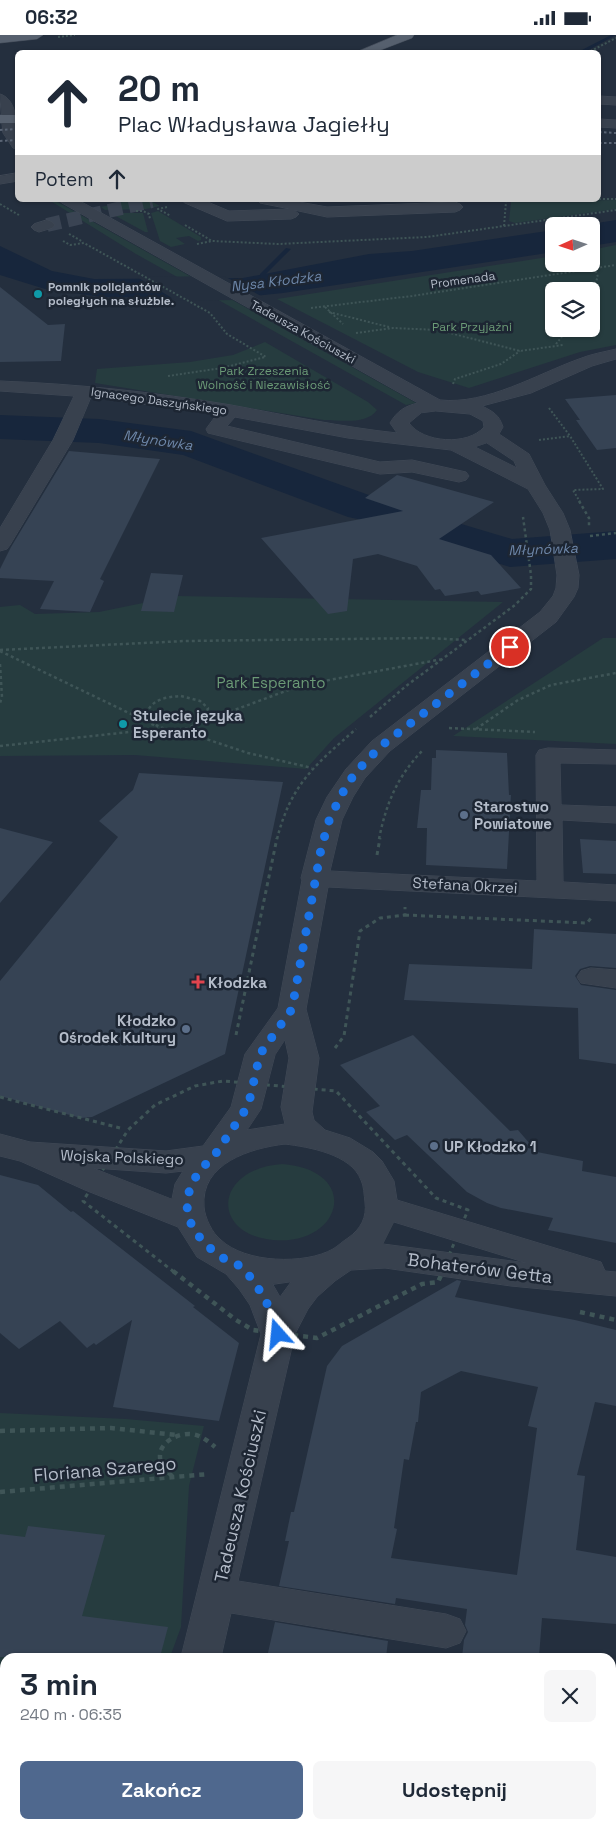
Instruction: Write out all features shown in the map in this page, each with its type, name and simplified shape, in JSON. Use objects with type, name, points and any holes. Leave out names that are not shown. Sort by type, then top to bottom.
[{"type":"main road","points":[[0,39],[37,35]]},
{"type":"main road","points":[[368,50],[408,35]]},
{"type":"street","points":[[0,98],[6,103],[10,133],[15,140]]},
{"type":"street","points":[[601,100],[616,101]]},
{"type":"street","points":[[601,110],[616,111]]},
{"type":"street","points":[[601,123],[616,124]]},
{"type":"street","name":"Tadeusza Kościuszki","points":[[71,202],[436,405]]},
{"type":"street","points":[[195,202],[227,216],[455,207]]},
{"type":"street","points":[[275,202],[327,212]]},
{"type":"street","points":[[461,406],[525,389],[586,363],[613,357]]},
{"type":"street","name":"Ignacego Daszyńskiego","points":[[0,386],[85,391],[230,411],[317,426],[366,437],[453,444]]},
{"type":"street","points":[[453,444],[479,440],[525,389]]},
{"type":"street","points":[[0,545],[63,440],[85,391]]},
{"type":"street","points":[[314,1138],[299,1123],[297,1115],[304,1058],[292,1009],[314,878],[329,821],[340,797],[355,773],[381,746],[548,617],[563,597],[568,575],[560,530],[553,513],[535,485],[522,458],[474,409],[461,406],[436,405],[405,414],[399,423],[401,429],[419,440]]},
{"type":"street","points":[[230,411],[215,429],[380,467],[412,466],[459,476]]},
{"type":"street","name":"Ignacego Daszyńskiego","points":[[317,426],[399,423]]},
{"type":"street","points":[[453,444],[477,454],[513,475],[535,485]]},
{"type":"street","points":[[550,889],[548,755],[616,757]]},
{"type":"street","points":[[549,812],[616,815]]},
{"type":"street","name":"Stefana Okrzei","points":[[314,878],[616,893]]},
{"type":"street","points":[[214,1156],[228,1147],[246,1140],[265,1136],[285,1135],[331,1142],[350,1152],[366,1165],[377,1180],[383,1197],[382,1214],[375,1231],[362,1246],[344,1259],[321,1268],[296,1272],[270,1272],[237,1264],[223,1258],[206,1245],[193,1229],[187,1212],[188,1195],[193,1181],[214,1156],[246,1109],[260,1054],[292,1009]]},
{"type":"street","name":"Wojska Polskiego","points":[[0,1145],[103,1171],[190,1219]]},
{"type":"street","name":"Wojska Polskiego","points":[[103,1171],[214,1156]]},
{"type":"street","points":[[382,1207],[458,1232],[518,1247],[616,1280]]},
{"type":"street","name":"Bohaterów Getta","points":[[344,1259],[385,1256],[446,1263],[511,1274],[616,1285]]},
{"type":"street","name":"Tadeusza Kościuszki","points":[[202,1653],[278,1334],[294,1302],[305,1288],[323,1272],[344,1259]]},
{"type":"street","points":[[237,1264],[248,1274],[265,1298],[278,1334]]},
{"type":"street","points":[[216,1593],[446,1631]]},
{"type":"path","points":[[593,50],[616,38]]},
{"type":"path","points":[[601,199],[616,199]]},
{"type":"path","points":[[504,226],[506,202]]},
{"type":"path","points":[[0,204],[16,213]]},
{"type":"path","points":[[195,245],[212,241]]},
{"type":"path","points":[[64,242],[70,245],[84,243],[210,313],[227,333],[266,357],[222,368],[165,376]]},
{"type":"path","name":"Promenada","points":[[600,268],[616,265]]},
{"type":"path","name":"Promenada","points":[[312,309],[566,273]]},
{"type":"path","points":[[325,307],[328,312],[393,328]]},
{"type":"path","points":[[355,333],[393,328],[438,330],[520,351],[555,345],[562,337]]},
{"type":"path","points":[[451,389],[455,379],[502,364],[520,351]]},
{"type":"path","points":[[549,408],[570,436],[603,489],[573,490],[589,518],[588,532]]},
{"type":"path","points":[[535,440],[570,436]]},
{"type":"path","points":[[369,718],[406,686],[515,605],[531,589],[525,529]]},
{"type":"path","points":[[590,536],[616,533]]},
{"type":"path","points":[[0,650],[185,641],[417,638],[468,640]]},
{"type":"path","points":[[0,650],[156,725],[176,729],[186,729],[302,685],[443,659]]},
{"type":"path","points":[[0,664],[2,697],[0,703]]},
{"type":"path","points":[[475,729],[518,700],[550,685],[616,673]]},
{"type":"path","points":[[156,725],[149,721],[146,715],[147,709],[159,700],[170,697],[192,698],[201,701],[207,706],[209,712],[202,722]]},
{"type":"path","points":[[235,1036],[270,864],[282,818],[293,795],[312,768],[362,724]]},
{"type":"path","points":[[0,746],[166,728]]},
{"type":"path","points":[[448,728],[541,732]]},
{"type":"path","points":[[176,729],[248,753],[312,768]]},
{"type":"path","points":[[381,860],[377,855],[383,813],[393,790],[423,750]]},
{"type":"path","points":[[404,915],[406,899]]},
{"type":"path","points":[[333,1051],[344,1036],[360,931],[380,918],[404,915],[587,923],[596,912]]},
{"type":"path","points":[[223,1081],[226,1072]]},
{"type":"path","points":[[335,1083],[336,1091],[436,1197],[468,1210],[438,1282],[422,1284],[317,1338],[253,1330],[236,1320],[83,1201],[128,1130],[155,1105],[195,1086],[223,1081],[336,1091]]},
{"type":"path","points":[[0,1097],[128,1130]]},
{"type":"path","points":[[0,1431],[90,1428],[130,1429],[176,1435],[199,1434],[209,1439],[218,1452]]},
{"type":"path","points":[[172,1477],[164,1471],[160,1464],[159,1456],[162,1448],[176,1435]]},
{"type":"path","name":"Floriana Szarego","points":[[0,1492],[212,1473]]},
{"type":"green space","points":[[601,200],[616,200],[616,209],[545,217],[545,219],[515,223],[509,221],[511,202],[601,202]]},
{"type":"green space","points":[[52,202],[58,202],[416,403],[406,405],[136,254]]},
{"type":"green space","points":[[122,202],[153,202],[160,206],[146,209],[105,210],[101,207]]},
{"type":"green space","points":[[158,211],[201,237],[201,240],[198,241],[189,236],[176,238],[185,244],[171,247],[160,241],[151,213]]},
{"type":"green space","points":[[143,213],[148,232],[112,214]]},
{"type":"green space","name":"Park Przyjaźni","points":[[616,245],[616,345],[580,352],[469,388],[418,372],[277,299],[545,257],[545,273],[600,273],[600,248]]},
{"type":"green space","name":"Park Zrzeszenia Wolność i Niezawisłość","points":[[265,342],[368,402],[377,410],[373,415],[360,420],[324,420],[95,383],[97,369],[190,362],[233,355]]},
{"type":"green space","name":"Park Esperanto","points":[[177,596],[503,602],[334,738],[306,769],[135,755],[0,756],[0,607],[20,605],[35,614],[99,612]]},
{"type":"green space","points":[[603,638],[616,638],[616,744],[453,736]]},
{"type":"green space","points":[[282,1164],[307,1169],[324,1179],[333,1192],[334,1207],[328,1220],[315,1231],[297,1239],[273,1240],[253,1235],[238,1226],[230,1215],[228,1202],[233,1189],[243,1177],[260,1168]]},
{"type":"green space","points":[[0,1413],[126,1419],[204,1426],[189,1486],[181,1627],[171,1653],[0,1653]]},
{"type":"water","points":[[616,220],[616,242],[600,245],[600,223]]},
{"type":"water","name":"Nysa Kłodzka","points":[[545,231],[545,253],[283,293],[234,298],[102,297],[45,289],[0,275],[0,246],[52,271],[94,279],[243,278],[369,254],[412,251]]},
{"type":"pier","points":[[224,276],[263,297],[234,300],[177,301],[137,277]]},
{"type":"building","points":[[0,287],[48,325],[65,324],[61,361],[0,362]]},
{"type":"building","points":[[616,395],[616,448],[597,450],[576,420],[580,420],[565,399]]},
{"type":"building","points":[[69,451],[160,459],[100,579],[104,581],[90,612],[40,609],[54,581],[0,578],[0,569],[11,547]]},
{"type":"building","points":[[397,475],[494,502],[439,539],[491,555],[521,588],[481,595],[478,591],[445,596],[440,589],[435,590],[417,566],[378,554],[353,559],[347,611],[328,614],[261,538],[403,511],[365,498]]},
{"type":"building","points":[[151,573],[183,575],[174,612],[141,611]]},
{"type":"building","name":"Starostwo Powiatowe","points":[[436,750],[507,753],[509,795],[511,795],[507,869],[426,865],[427,828],[417,828],[421,790],[431,790],[432,758],[436,758]]},
{"type":"building","points":[[139,773],[283,782],[225,1054],[92,1117],[81,1118],[0,1096],[0,981],[118,837],[99,821],[133,790]]},
{"type":"building","points":[[0,828],[53,842],[0,903]]},
{"type":"building","points":[[580,839],[616,841],[616,874],[583,873]]},
{"type":"building","points":[[534,929],[616,934],[616,968],[590,966],[580,969],[575,976],[581,985],[616,990],[616,1064],[579,1059],[578,1008],[404,1000],[409,964],[532,969]]},
{"type":"building","points":[[413,1035],[510,1131],[518,1130],[537,1152],[583,1161],[582,1171],[616,1177],[616,1243],[548,1230],[553,1218],[501,1208],[487,1203],[467,1192],[407,1135],[395,1140],[366,1112],[380,1106],[340,1065]]},
{"type":"building","points":[[0,1175],[38,1185],[195,1306],[193,1307],[239,1343],[219,1421],[113,1407],[132,1320],[96,1345],[94,1343],[87,1348],[60,1321],[19,1349],[0,1333]]},
{"type":"building","points":[[457,1280],[461,1281],[455,1297],[575,1320],[616,1330],[616,1406],[595,1402],[577,1475],[585,1476],[576,1550],[616,1557],[616,1624],[542,1618],[539,1653],[462,1653],[464,1640],[468,1632],[465,1625],[467,1609],[396,1598],[395,1604],[279,1586],[289,1541],[285,1541],[291,1512],[294,1512],[327,1366],[342,1346]],"holes":[[[461,1371],[538,1387],[528,1426],[537,1428],[517,1575],[391,1558],[397,1529],[394,1528],[404,1459],[409,1460],[416,1422],[418,1422],[421,1392]]]},
{"type":"building","points":[[28,1526],[105,1535],[82,1616],[168,1627],[161,1653],[0,1653],[0,1534],[25,1537]]},
{"type":"building","points":[[275,1622],[388,1641],[386,1653],[268,1653]]},
{"type":"waterway","points":[[584,50],[614,35]]},
{"type":"waterway","name":"Nysa Kłodzka","points":[[263,285],[263,274],[288,249]]},
{"type":"waterway","name":"Młynówka","points":[[0,427],[99,431],[191,444],[364,508]]},
{"type":"waterway","name":"Młynówka","points":[[385,515],[510,553],[616,545]]},
{"type":"tunnel","points":[[47,225],[148,202]]},
{"type":"railway","points":[[0,130],[15,129]]},
{"type":"railway","points":[[601,132],[616,133]]},
{"type":"railway","points":[[0,141],[15,140]]},
{"type":"railway","points":[[601,143],[616,143]]},
{"type":"place","name":"Pomnik policjantów poległych na służbie.","points":[[38,294]]},
{"type":"place","name":"Stulecie języka Esperanto","points":[[123,724]]},
{"type":"place","name":"Starostwo Powiatowe","points":[[464,815]]},
{"type":"place","name":"Kłodzka","points":[[198,982]]},
{"type":"place","name":"Kłodzko Ośrodek Kultury","points":[[186,1029]]},
{"type":"place","name":"UP Kłodzko 1","points":[[434,1146]]},
{"type":"route","points":[[278,1334],[265,1298],[248,1274],[237,1264],[223,1258],[206,1245],[193,1229],[187,1212],[188,1195],[193,1181],[214,1156],[246,1109],[260,1054],[292,1009],[314,878],[329,821],[340,797],[355,773],[381,746],[510,647]]}]
